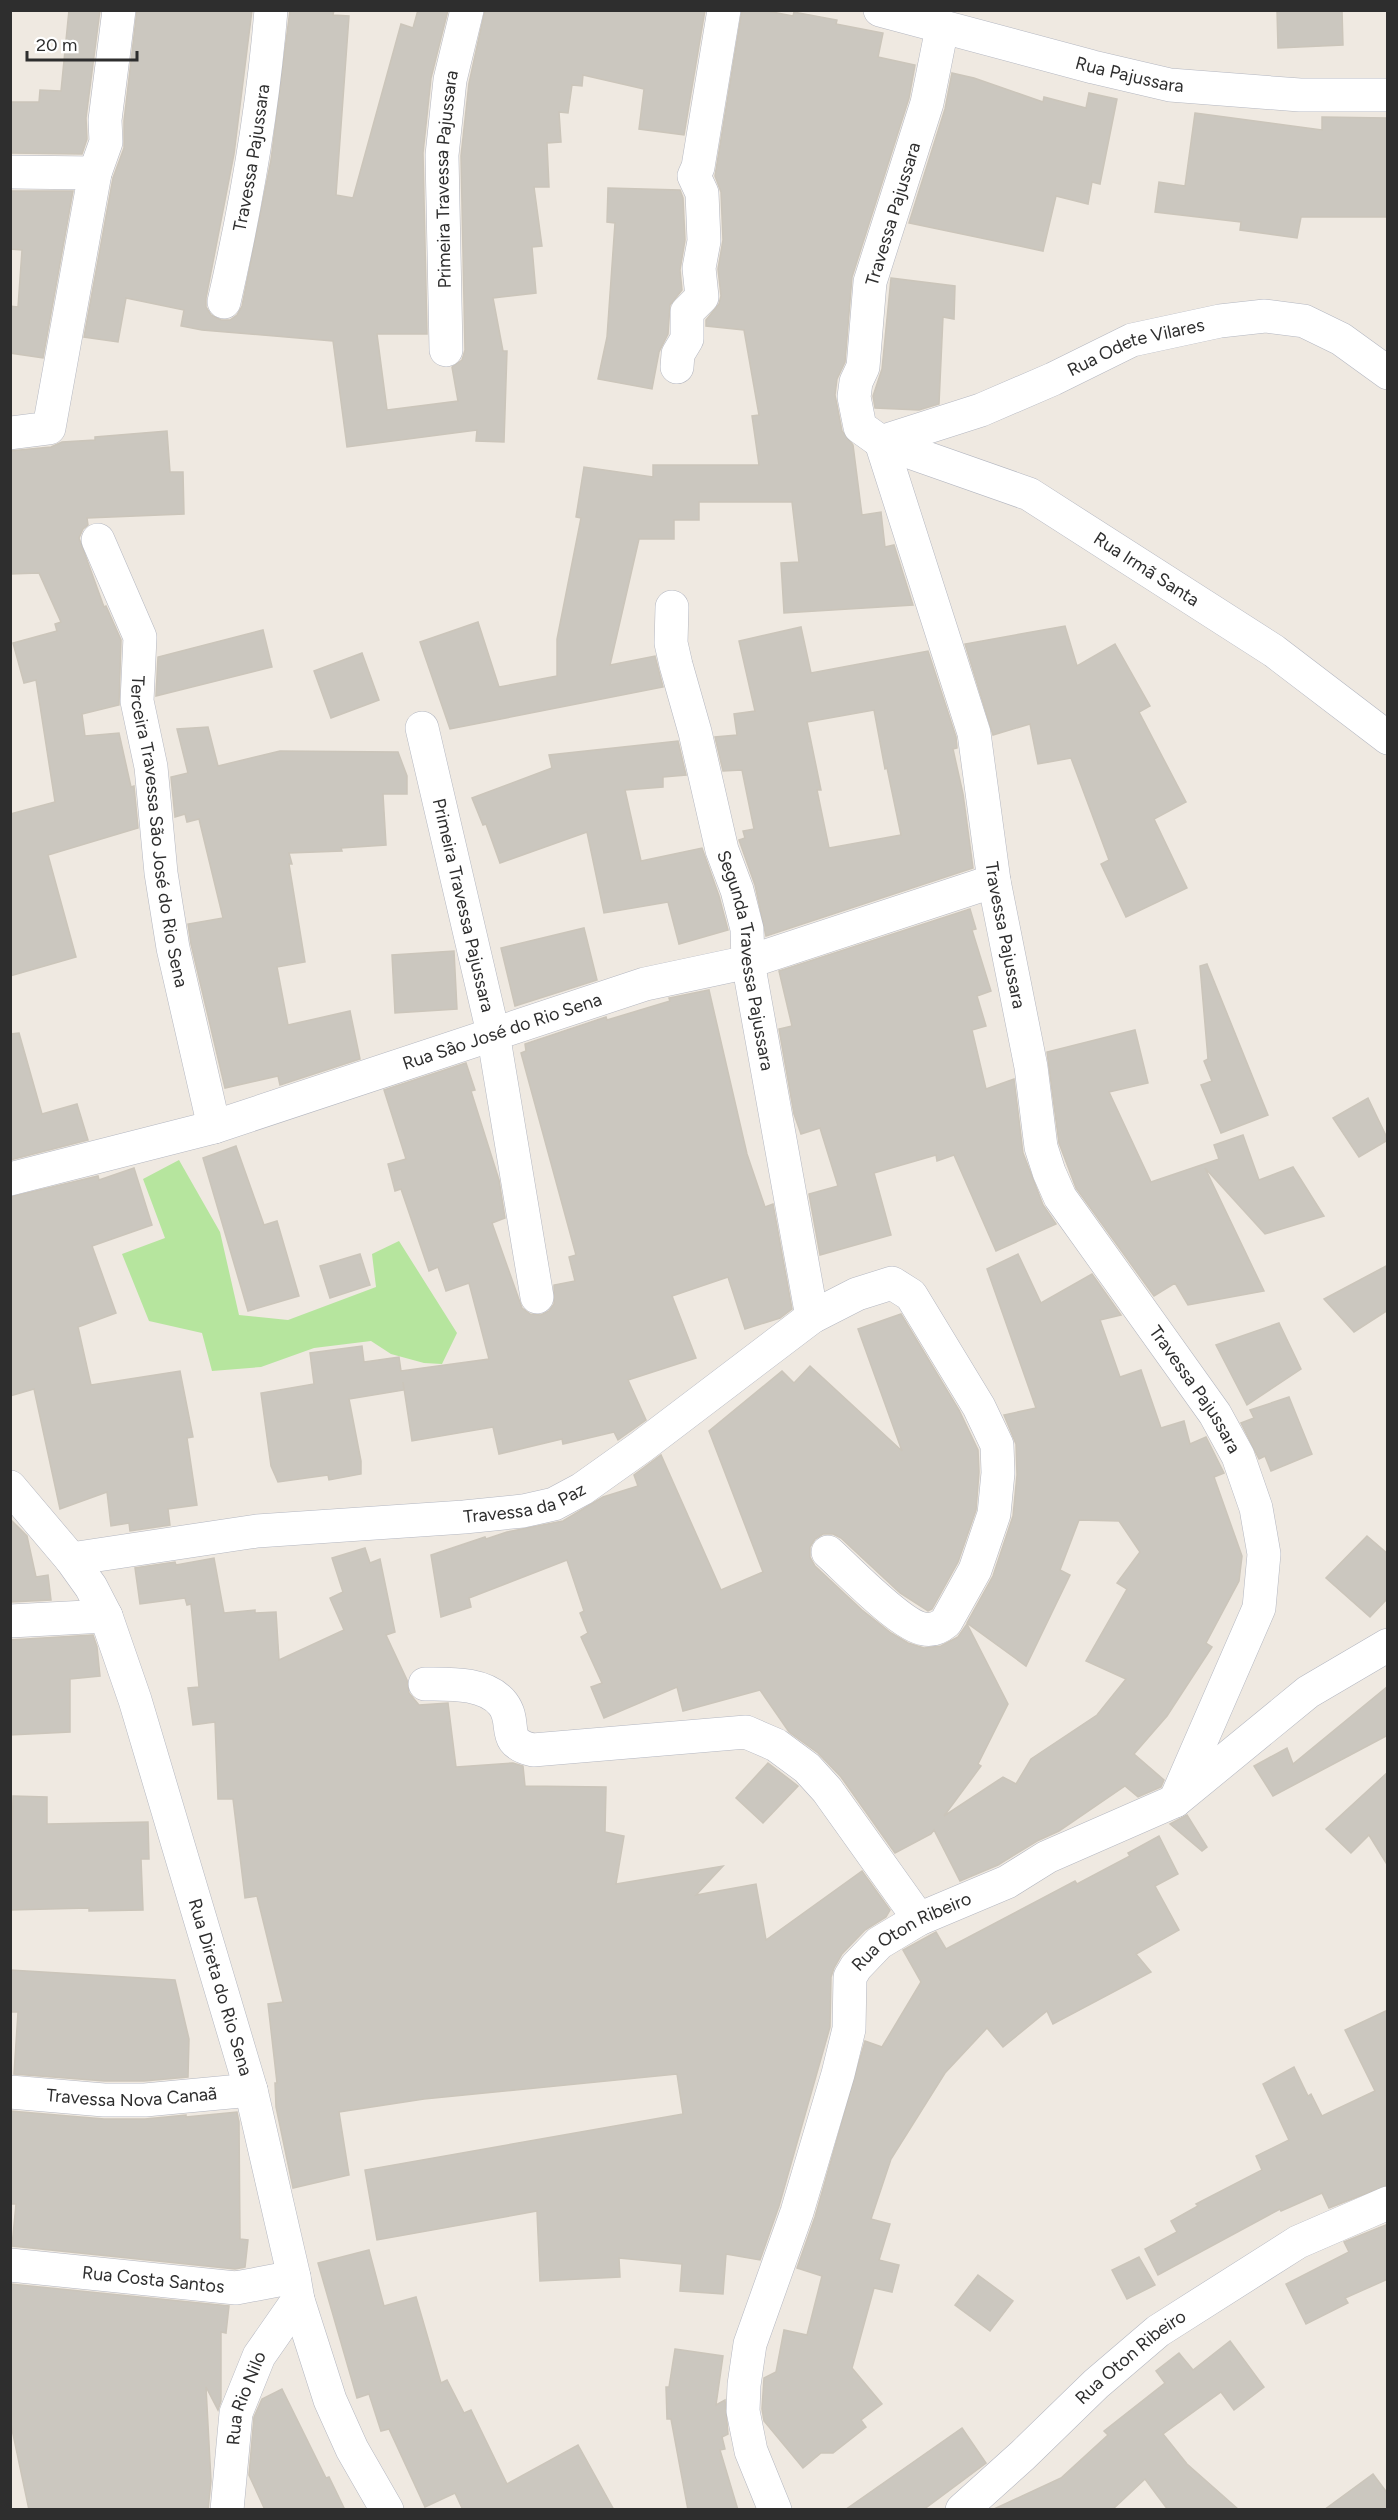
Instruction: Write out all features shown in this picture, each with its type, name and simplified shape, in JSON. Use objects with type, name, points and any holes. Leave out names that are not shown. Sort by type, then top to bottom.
[{"type":"street","points":[[10,433],[49,428],[95,173],[106,142],[105,120],[119,10]]},
{"type":"street","name":"Travessa Pajussara","points":[[224,302],[245,209],[267,57],[271,10]]},
{"type":"street","name":"Primeira Travessa Pajussara","points":[[446,350],[442,155],[450,80],[467,10]]},
{"type":"street","points":[[677,367],[678,354],[687,339],[687,312],[702,297],[699,268],[704,241],[702,193],[694,176],[698,167],[724,10]]},
{"type":"street","name":"Rua Pajussara","points":[[880,10],[1093,68],[1170,85],[1300,95],[1388,95]]},
{"type":"street","name":"Travessa Pajussara","points":[[942,28],[927,103],[870,282],[863,367],[856,382],[854,396],[860,427],[881,441],[974,733],[994,881],[1031,1067],[1041,1147],[1048,1172],[1060,1197],[1215,1414],[1238,1456],[1257,1508],[1264,1554],[1259,1608],[1175,1800]]},
{"type":"street","points":[[10,172],[95,173]]},
{"type":"street","name":"Rua Odete Vilares","points":[[881,441],[991,405],[1053,380],[1132,340],[1221,321],[1265,315],[1304,321],[1341,339],[1388,373]]},
{"type":"street","name":"Rua Irmã Santa","points":[[881,441],[1029,494],[1274,651],[1388,738]]},
{"type":"street","name":"Terceira Travessa São José do Rio Sena","points":[[98,540],[140,637],[137,701],[151,767],[161,873],[173,948],[214,1127]]},
{"type":"street","name":"Segunda Travessa Pajussara","points":[[672,607],[671,643],[676,665],[722,850],[737,890],[747,929],[748,962],[812,1317]]},
{"type":"street","name":"Primeira Travessa Pajussara","points":[[422,728],[493,1033],[537,1297]]},
{"type":"street","name":"Rua Sâo José do Rio Sena","points":[[10,1179],[214,1127],[645,984],[748,962],[994,881]]},
{"type":"street","name":"Travessa da Paz","points":[[71,1559],[257,1531],[488,1515],[523,1511],[554,1504],[582,1489],[641,1447],[812,1317],[857,1294],[892,1282],[911,1295],[979,1407],[997,1445],[998,1473],[994,1514],[975,1570],[946,1622],[938,1628],[924,1629],[894,1612],[828,1552]]},
{"type":"street","name":"Rua Direta do Rio Sena","points":[[10,1487],[71,1559],[91,1587],[106,1616],[135,1700],[251,2090],[296,2288],[330,2400],[352,2449],[387,2510]]},
{"type":"street","points":[[10,1621],[106,1616]]},
{"type":"street","name":"Rua Oton Ribeiro","points":[[775,2510],[751,2451],[743,2411],[750,2344],[797,2212],[838,2074],[849,2029],[850,1977],[856,1967],[879,1943],[919,1919],[1006,1882],[1047,1857],[1175,1800],[1308,1692],[1388,1645]]},
{"type":"street","points":[[425,1684],[475,1687],[490,1693],[503,1704],[514,1740],[519,1747],[533,1750],[746,1732],[776,1745],[807,1768],[827,1790],[919,1919]]},
{"type":"street","name":"Travessa Nova Canaã","points":[[10,2092],[104,2100],[145,2100],[251,2090]]},
{"type":"street","name":"Rua Oton Ribeiro","points":[[962,2510],[1096,2384],[1158,2331],[1298,2242],[1388,2203]]},
{"type":"street","name":"Rua Costa Santos","points":[[10,2265],[236,2288],[296,2288]]},
{"type":"street","name":"Rua Rio Nilo","points":[[227,2510],[236,2413],[259,2356],[296,2288]]},
{"type":"green space","points":[[179,1160],[220,1232],[239,1315],[288,1320],[376,1287],[372,1254],[399,1241],[457,1333],[442,1364],[424,1363],[391,1354],[371,1341],[314,1348],[261,1367],[212,1371],[202,1333],[149,1321],[122,1254],[165,1238],[143,1179]]},
{"type":"building","points":[[69,10],[100,10],[86,118],[87,139],[82,154],[10,153],[10,102],[39,102],[40,90],[61,91]]},
{"type":"building","points":[[137,10],[252,10],[234,154],[206,298],[206,307],[211,315],[221,320],[230,320],[237,315],[242,306],[271,160],[290,10],[334,10],[333,15],[349,16],[336,195],[353,198],[401,24],[413,28],[418,10],[448,10],[431,78],[423,153],[427,334],[377,334],[387,410],[458,401],[452,367],[462,360],[465,350],[461,156],[469,83],[485,10],[705,10],[684,135],[639,129],[644,89],[583,75],[582,86],[572,85],[568,113],[559,112],[561,142],[547,143],[549,187],[534,187],[542,246],[532,247],[536,293],[493,298],[503,351],[507,351],[504,442],[476,441],[477,430],[347,447],[333,341],[202,330],[181,326],[184,310],[126,298],[118,342],[84,337],[113,178],[124,148],[124,121]]},
{"type":"building","points":[[742,10],[762,10],[793,16],[794,12],[837,20],[836,24],[883,33],[878,57],[915,65],[909,98],[852,277],[845,362],[837,379],[835,395],[842,431],[853,445],[862,515],[881,512],[885,547],[894,545],[913,605],[784,613],[781,563],[799,562],[792,502],[699,502],[699,520],[674,520],[674,539],[639,539],[610,665],[655,656],[663,687],[450,729],[420,642],[478,622],[499,687],[557,676],[557,639],[581,518],[576,517],[584,467],[653,477],[653,465],[759,465],[752,416],[759,415],[744,330],[706,326],[706,320],[719,304],[721,296],[718,269],[723,240],[721,192],[715,176]]},
{"type":"building","points":[[1277,10],[1342,10],[1343,45],[1278,48]]},
{"type":"building","points":[[952,73],[974,78],[1043,102],[1044,97],[1086,108],[1089,93],[1117,99],[1100,184],[1092,182],[1088,204],[1056,196],[1043,251],[909,223],[945,109]]},
{"type":"building","points":[[1195,113],[1322,130],[1322,117],[1388,118],[1388,217],[1301,217],[1297,238],[1240,230],[1241,222],[1155,212],[1159,182],[1185,186]]},
{"type":"building","points":[[608,188],[680,190],[683,198],[685,240],[680,270],[682,290],[670,305],[668,334],[659,352],[652,389],[598,379],[607,337],[615,223],[607,222]]},
{"type":"building","points":[[10,191],[73,191],[43,358],[10,353],[10,306],[18,307],[22,250],[10,249]]},
{"type":"building","points":[[891,278],[955,286],[954,319],[943,317],[939,404],[919,410],[875,408],[873,396],[882,369]]},
{"type":"building","points":[[167,431],[170,472],[183,472],[184,514],[87,518],[88,525],[83,529],[79,538],[104,607],[106,606],[121,640],[119,705],[82,714],[85,736],[119,733],[131,787],[134,786],[138,828],[48,855],[76,957],[10,976],[10,814],[55,802],[36,680],[24,683],[13,643],[57,631],[55,624],[61,622],[39,573],[10,574],[10,451],[51,447],[62,442],[95,440],[95,437]]},
{"type":"building","points":[[1065,626],[1077,666],[1115,644],[1150,706],[1139,712],[1186,802],[1154,819],[1187,888],[1126,917],[1101,864],[1109,860],[1071,758],[1038,764],[1030,724],[993,735],[965,644]]},
{"type":"building","points":[[801,627],[811,673],[928,651],[956,737],[957,748],[953,749],[963,794],[973,868],[766,936],[755,885],[739,840],[745,838],[743,831],[754,829],[742,770],[723,771],[715,737],[737,735],[734,714],[755,711],[739,641]],"holes":[[[874,710],[885,769],[887,768],[901,835],[829,848],[817,790],[821,790],[807,722]]]},
{"type":"building","points":[[263,630],[272,667],[156,696],[158,657]]},
{"type":"building","points":[[362,653],[379,700],[331,718],[314,671]]},
{"type":"building","points":[[208,727],[218,766],[280,751],[398,752],[407,776],[407,794],[383,794],[386,845],[341,848],[342,851],[289,853],[305,962],[277,967],[288,1025],[350,1011],[360,1059],[280,1085],[278,1076],[225,1088],[191,944],[188,924],[223,918],[199,819],[187,822],[185,814],[175,817],[171,777],[188,773],[177,729]]},
{"type":"building","points":[[678,741],[686,775],[663,777],[663,787],[625,790],[641,861],[702,848],[728,930],[679,944],[668,902],[604,913],[587,832],[500,863],[486,824],[483,825],[472,798],[552,768],[549,755]]},
{"type":"building","points":[[970,909],[976,929],[972,930],[991,991],[977,996],[986,1026],[972,1030],[986,1089],[1014,1079],[1023,1153],[1043,1205],[1056,1224],[996,1251],[954,1155],[937,1161],[936,1155],[874,1173],[891,1235],[820,1255],[809,1194],[838,1186],[820,1128],[801,1134],[794,1114],[779,1029],[792,1026],[779,971]]},
{"type":"building","points":[[584,928],[597,980],[515,1006],[501,948]]},
{"type":"building","points":[[454,951],[457,1009],[395,1013],[392,955]]},
{"type":"building","points":[[1207,964],[1268,1115],[1221,1133],[1201,1085],[1212,1081],[1204,1061],[1208,1059],[1200,966]]},
{"type":"building","points":[[709,990],[747,1154],[765,1207],[773,1204],[792,1309],[780,1318],[745,1329],[728,1277],[672,1296],[696,1358],[628,1380],[646,1420],[618,1440],[614,1432],[563,1444],[562,1439],[499,1454],[493,1427],[412,1441],[403,1382],[404,1390],[349,1399],[361,1461],[361,1474],[329,1480],[328,1475],[278,1482],[271,1466],[261,1393],[314,1384],[310,1353],[362,1346],[364,1362],[399,1357],[401,1371],[489,1359],[469,1283],[446,1291],[438,1267],[429,1271],[401,1189],[395,1191],[388,1164],[406,1159],[384,1090],[466,1063],[475,1090],[471,1091],[499,1180],[505,1218],[492,1223],[522,1308],[530,1314],[541,1315],[549,1311],[554,1304],[554,1285],[575,1281],[569,1257],[576,1255],[521,1053],[526,1051],[525,1044],[606,1017],[607,1020],[670,1001],[669,998]]},
{"type":"building","points":[[1135,1030],[1148,1083],[1109,1092],[1151,1182],[1219,1159],[1214,1145],[1243,1135],[1259,1180],[1293,1167],[1324,1216],[1265,1234],[1205,1168],[1264,1291],[1188,1305],[1175,1283],[1154,1296],[1076,1188],[1059,1143],[1047,1052]]},
{"type":"building","points":[[19,1033],[42,1114],[77,1104],[88,1140],[10,1160],[10,1034]]},
{"type":"building","points":[[1368,1098],[1388,1140],[1359,1157],[1333,1118]]},
{"type":"building","points":[[236,1146],[264,1225],[277,1221],[299,1296],[248,1311],[203,1158]]},
{"type":"building","points":[[134,1168],[152,1225],[92,1246],[116,1313],[78,1327],[91,1385],[180,1371],[193,1437],[187,1438],[197,1505],[168,1509],[170,1525],[130,1531],[129,1523],[111,1526],[107,1492],[60,1509],[34,1389],[10,1396],[10,1197],[98,1176],[99,1180]]},
{"type":"building","points":[[360,1254],[370,1285],[330,1298],[320,1266]]},
{"type":"building","points":[[1018,1254],[1041,1303],[1092,1274],[1121,1315],[1100,1320],[1120,1377],[1141,1370],[1161,1428],[1184,1421],[1190,1444],[1206,1437],[1224,1473],[1214,1477],[1242,1556],[1239,1581],[1206,1643],[1212,1647],[1167,1716],[1134,1754],[1164,1780],[1161,1787],[1138,1797],[1125,1786],[1059,1831],[1037,1841],[998,1865],[960,1881],[934,1830],[931,1834],[895,1853],[841,1777],[818,1753],[789,1732],[760,1690],[683,1711],[677,1687],[604,1718],[591,1687],[602,1683],[581,1637],[588,1633],[580,1613],[584,1611],[567,1560],[469,1598],[471,1607],[441,1617],[431,1555],[485,1537],[486,1539],[507,1532],[563,1521],[603,1497],[638,1486],[634,1475],[661,1455],[721,1590],[763,1572],[709,1431],[782,1371],[794,1383],[810,1366],[902,1451],[858,1329],[901,1314],[959,1410],[978,1450],[976,1510],[958,1562],[932,1609],[928,1611],[900,1593],[841,1538],[833,1534],[823,1534],[815,1539],[810,1547],[810,1557],[815,1566],[862,1610],[908,1643],[924,1648],[941,1646],[958,1637],[967,1624],[1008,1704],[978,1764],[981,1766],[944,1816],[1003,1777],[1016,1784],[1031,1759],[1097,1715],[1126,1679],[1086,1661],[1127,1589],[1117,1583],[1140,1552],[1119,1521],[1079,1520],[1060,1570],[1070,1575],[1026,1666],[967,1623],[993,1576],[1013,1516],[1017,1475],[1016,1444],[1004,1415],[1036,1408],[987,1269]]},
{"type":"building","points":[[1388,1265],[1388,1310],[1354,1332],[1324,1299]]},
{"type":"building","points":[[1279,1323],[1301,1369],[1247,1405],[1216,1345]]},
{"type":"building","points":[[1289,1397],[1312,1454],[1271,1471],[1265,1456],[1259,1459],[1241,1423],[1254,1418],[1250,1410]]},
{"type":"building","points":[[10,1519],[27,1536],[36,1577],[48,1575],[51,1600],[10,1602]]},
{"type":"building","points":[[1367,1536],[1388,1554],[1388,1598],[1370,1617],[1326,1578]]},
{"type":"building","points":[[365,1548],[370,1563],[380,1559],[395,1632],[386,1635],[407,1680],[409,1693],[419,1705],[448,1703],[456,1767],[513,1763],[523,1766],[525,1786],[606,1787],[605,1832],[624,1836],[616,1884],[723,1866],[696,1895],[756,1884],[766,1940],[862,1871],[890,1910],[886,1917],[865,1930],[842,1954],[834,1968],[831,1977],[830,2027],[779,2206],[760,2260],[726,2254],[723,2294],[680,2291],[682,2264],[619,2258],[620,2277],[540,2281],[537,2211],[377,2240],[365,2170],[683,2114],[677,2074],[424,2099],[339,2112],[349,2175],[293,2188],[276,2107],[275,2083],[277,2083],[268,2004],[283,2002],[257,1896],[245,1898],[233,1799],[218,1799],[215,1722],[193,1725],[188,1688],[199,1687],[191,1604],[187,1605],[185,1598],[140,1604],[135,1568],[175,1562],[176,1565],[214,1558],[224,1613],[255,1610],[255,1613],[276,1612],[279,1660],[344,1630],[330,1598],[343,1592],[332,1558]]},
{"type":"building","points":[[93,1635],[97,1647],[100,1676],[70,1679],[70,1732],[10,1735],[10,1640]]},
{"type":"building","points":[[1388,1686],[1388,1735],[1273,1796],[1254,1766],[1287,1748],[1293,1764]]},
{"type":"building","points":[[768,1763],[798,1786],[763,1823],[736,1798]]},
{"type":"building","points":[[1388,1772],[1388,1866],[1369,1835],[1351,1853],[1326,1829]]},
{"type":"building","points":[[13,1796],[47,1797],[47,1824],[148,1822],[149,1859],[141,1859],[143,1910],[89,1911],[89,1908],[10,1910]]},
{"type":"building","points":[[1187,1815],[1207,1847],[1202,1851],[1170,1824]]},
{"type":"building","points":[[1159,1836],[1178,1874],[1155,1886],[1179,1930],[1136,1954],[1151,1972],[1053,2024],[1047,2011],[1003,2047],[987,2028],[945,2073],[891,2159],[871,2219],[890,2224],[879,2260],[899,2265],[892,2292],[874,2288],[852,2368],[882,2404],[861,2420],[866,2427],[833,2453],[821,2453],[803,2468],[764,2421],[762,2409],[764,2378],[776,2372],[784,2330],[807,2335],[822,2276],[797,2268],[815,2217],[865,2041],[882,2047],[921,1982],[903,1950],[936,1932],[946,1949],[1075,1881],[1077,1884],[1130,1856],[1128,1853]]},
{"type":"building","points":[[10,1970],[175,1980],[189,2039],[188,2077],[144,2081],[105,2081],[14,2074],[18,2012],[10,2012]]},
{"type":"building","points":[[1388,2010],[1388,2185],[1329,2208],[1322,2193],[1281,2211],[1280,2209],[1158,2275],[1145,2249],[1177,2232],[1171,2221],[1198,2206],[1196,2204],[1262,2170],[1256,2156],[1289,2140],[1263,2084],[1294,2067],[1308,2096],[1311,2094],[1322,2116],[1375,2091],[1345,2030]]},
{"type":"building","points":[[10,2111],[104,2119],[145,2119],[186,2115],[186,2117],[237,2112],[240,2239],[248,2240],[245,2267],[235,2269],[12,2246],[16,2204],[10,2204]]},
{"type":"building","points":[[1388,2224],[1388,2279],[1345,2298],[1348,2303],[1306,2324],[1286,2284],[1349,2252],[1344,2242]]},
{"type":"building","points":[[369,2250],[384,2306],[416,2297],[441,2383],[447,2380],[464,2413],[471,2410],[507,2484],[578,2445],[614,2510],[459,2510],[462,2508],[455,2493],[425,2507],[389,2429],[381,2431],[369,2394],[357,2398],[318,2263]]},
{"type":"building","points":[[1139,2257],[1155,2285],[1127,2299],[1112,2270]]},
{"type":"building","points":[[978,2275],[1013,2301],[990,2331],[955,2305]]},
{"type":"building","points":[[10,2284],[229,2306],[226,2333],[221,2332],[221,2401],[218,2410],[206,2387],[211,2481],[208,2510],[29,2510],[10,2420]]},
{"type":"building","points":[[1230,2341],[1264,2387],[1234,2410],[1221,2392],[1163,2434],[1187,2464],[1239,2510],[1168,2510],[1145,2479],[1112,2510],[992,2510],[1061,2478],[1108,2435],[1104,2431],[1165,2383],[1156,2371],[1179,2353],[1193,2370]]},
{"type":"building","points":[[675,2349],[723,2356],[716,2405],[725,2400],[728,2434],[722,2437],[725,2449],[720,2450],[738,2510],[688,2510],[671,2419],[667,2419],[666,2387],[669,2387]]},
{"type":"building","points":[[282,2389],[326,2478],[329,2477],[345,2510],[265,2510],[249,2475],[254,2417],[262,2399]]},
{"type":"building","points":[[962,2428],[986,2463],[923,2510],[845,2510]]},
{"type":"building","points":[[1373,2474],[1388,2494],[1388,2510],[1324,2510]]}]
